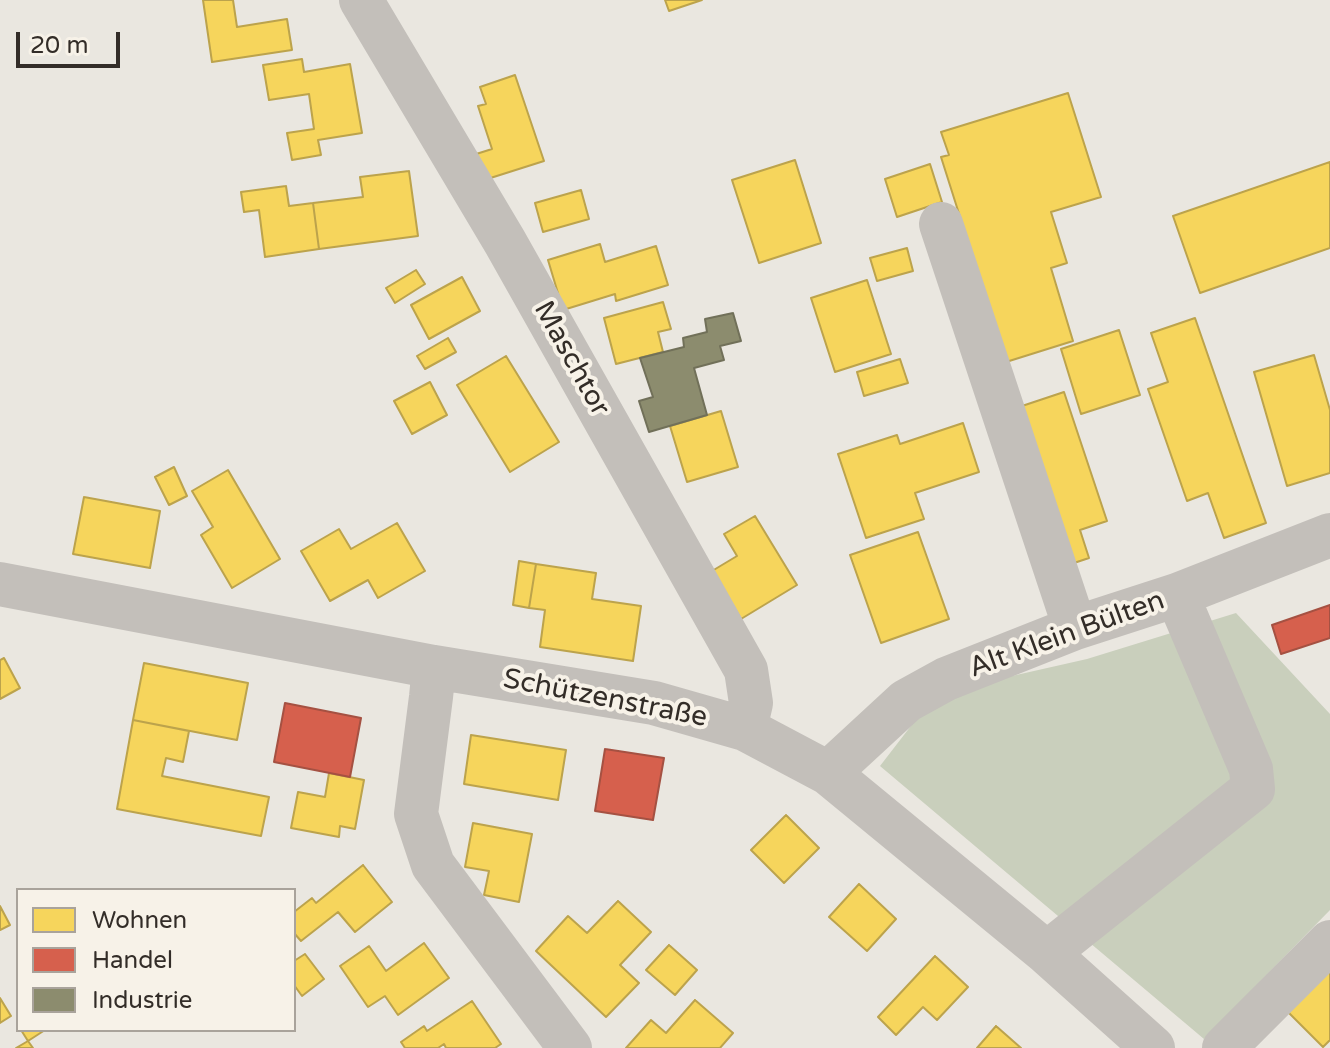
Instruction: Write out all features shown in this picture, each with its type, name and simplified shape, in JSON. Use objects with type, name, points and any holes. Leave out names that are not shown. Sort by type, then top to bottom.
[{"type":"street","name":"Maschtor","points":[[361,0],[505,242],[746,670],[751,703],[745,729]]},
{"type":"street","points":[[941,224],[1075,628]]},
{"type":"street","name":"Alt Klein Bülten","points":[[828,773],[906,701],[946,679],[1075,628],[1177,595],[1330,535]]},
{"type":"street","name":"Schützenstraße","points":[[0,584],[434,667],[654,703],[745,729],[828,773],[1047,953],[1153,1048]]},
{"type":"street","points":[[1047,953],[1253,789],[1251,769],[1177,595]]},
{"type":"street","points":[[434,667],[416,814],[433,865],[570,1048]]},
{"type":"street","points":[[1224,1048],[1330,942]]},
{"type":"green space","points":[[1236,613],[1330,714],[1330,910],[1204,1039],[880,766],[924,709],[972,685],[1087,659]]},
{"type":"building: Wohnen","points":[[203,0],[233,0],[237,27],[287,19],[292,50],[212,62]]},
{"type":"building: Wohnen","points":[[665,0],[702,0],[669,11]]},
{"type":"building: Wohnen","points":[[302,59],[304,72],[350,64],[362,133],[318,140],[321,155],[292,160],[287,133],[314,129],[309,94],[269,100],[263,65]]},
{"type":"building: Wohnen","points":[[515,75],[544,161],[481,181],[473,155],[492,149],[478,106],[486,104],[480,87]]},
{"type":"building: Wohnen","points":[[1068,93],[1101,197],[1051,212],[1067,263],[1051,268],[1073,341],[1006,362],[941,157],[949,155],[941,132]]},
{"type":"building: Wohnen","points":[[795,160],[821,243],[759,263],[732,180]]},
{"type":"building: Wohnen","points":[[1330,162],[1330,248],[1200,293],[1173,216]]},
{"type":"building: Wohnen","points":[[930,164],[942,202],[897,217],[885,179]]},
{"type":"building: Wohnen","points":[[409,171],[418,236],[319,249],[313,203],[363,197],[360,177]]},
{"type":"building: Wohnen","points":[[286,186],[289,206],[313,203],[319,249],[265,257],[259,210],[244,212],[241,192]]},
{"type":"building: Wohnen","points":[[581,190],[589,219],[543,232],[535,203]]},
{"type":"building: Wohnen","points":[[600,244],[605,262],[656,246],[668,285],[616,301],[615,294],[563,310],[548,260]]},
{"type":"building: Wohnen","points":[[907,248],[913,271],[877,281],[870,258]]},
{"type":"building: Wohnen","points":[[416,270],[425,284],[395,303],[386,288]]},
{"type":"building: Wohnen","points":[[462,277],[480,311],[429,339],[411,305]]},
{"type":"building: Wohnen","points":[[867,280],[891,354],[835,372],[811,298]]},
{"type":"building: Wohnen","points":[[663,302],[671,329],[658,332],[663,352],[616,364],[604,318]]},
{"type":"building: Wohnen","points":[[1195,318],[1266,523],[1224,538],[1208,493],[1187,501],[1148,389],[1168,382],[1151,333]]},
{"type":"building: Wohnen","points":[[1119,330],[1140,395],[1081,414],[1061,349]]},
{"type":"building: Wohnen","points":[[448,338],[456,352],[425,369],[417,356]]},
{"type":"building: Wohnen","points":[[1314,355],[1330,410],[1330,473],[1287,486],[1254,372]]},
{"type":"building: Wohnen","points":[[506,356],[559,442],[510,472],[457,385]]},
{"type":"building: Wohnen","points":[[900,359],[908,383],[864,396],[857,372]]},
{"type":"building: Wohnen","points":[[430,382],[447,415],[412,434],[394,401]]},
{"type":"building: Wohnen","points":[[1064,392],[1107,521],[1080,530],[1089,558],[1062,567],[1010,410]]},
{"type":"building: Wohnen","points":[[721,411],[738,467],[687,482],[670,426]]},
{"type":"building: Wohnen","points":[[963,423],[979,472],[915,493],[924,519],[866,538],[838,454],[897,435],[900,444]]},
{"type":"building: Wohnen","points":[[174,467],[187,496],[169,505],[155,477]]},
{"type":"building: Wohnen","points":[[228,470],[280,559],[232,588],[201,535],[213,527],[192,491]]},
{"type":"building: Wohnen","points":[[84,497],[160,511],[150,568],[73,554]]},
{"type":"building: Wohnen","points":[[755,516],[797,585],[741,619],[712,571],[737,556],[724,534]]},
{"type":"building: Wohnen","points":[[397,523],[425,571],[378,598],[368,580],[330,601],[301,551],[339,529],[351,549]]},
{"type":"building: Wohnen","points":[[918,532],[949,619],[881,643],[850,555]]},
{"type":"building: Wohnen","points":[[519,561],[536,564],[529,608],[513,605]]},
{"type":"building: Wohnen","points":[[536,564],[596,573],[592,599],[641,606],[633,661],[540,647],[545,610],[529,608]]},
{"type":"building: Wohnen","points":[[4,658],[20,688],[0,699],[0,660]]},
{"type":"building: Wohnen","points":[[144,663],[248,683],[237,740],[133,720]]},
{"type":"building: Wohnen","points":[[133,720],[189,731],[183,762],[166,758],[162,776],[269,797],[261,836],[117,809]]},
{"type":"building: Wohnen","points":[[471,735],[566,750],[558,800],[464,784]]},
{"type":"building: Wohnen","points":[[329,773],[364,780],[355,829],[340,826],[339,837],[291,828],[298,792],[325,797]]},
{"type":"building: Wohnen","points":[[786,815],[819,848],[784,883],[751,850]]},
{"type":"building: Wohnen","points":[[473,823],[532,834],[519,902],[484,895],[489,871],[465,867]]},
{"type":"building: Wohnen","points":[[363,865],[392,902],[355,932],[338,912],[301,941],[296,935],[296,910],[312,898],[316,903]]},
{"type":"building: Wohnen","points":[[859,884],[896,919],[867,951],[829,917]]},
{"type":"building: Wohnen","points":[[618,901],[651,932],[620,965],[639,983],[606,1017],[536,951],[568,916],[587,933]]},
{"type":"building: Wohnen","points":[[0,906],[10,925],[0,930]]},
{"type":"building: Wohnen","points":[[424,943],[449,978],[398,1015],[385,996],[368,1007],[340,966],[369,946],[386,971]]},
{"type":"building: Wohnen","points":[[669,945],[697,970],[675,995],[646,970]]},
{"type":"building: Wohnen","points":[[305,954],[324,979],[302,996],[296,988],[296,960]]},
{"type":"building: Wohnen","points":[[935,956],[968,987],[937,1020],[923,1007],[896,1035],[878,1017]]},
{"type":"building: Wohnen","points":[[1330,970],[1330,1040],[1323,1047],[1285,1009]]},
{"type":"building: Wohnen","points":[[0,998],[11,1016],[0,1023]]},
{"type":"building: Wohnen","points":[[695,1000],[733,1033],[720,1048],[626,1048],[651,1020],[666,1033]]},
{"type":"building: Wohnen","points":[[472,1001],[501,1044],[495,1048],[446,1048],[444,1044],[438,1048],[405,1048],[401,1042],[424,1026],[427,1031]]},
{"type":"building: Wohnen","points":[[996,1026],[1021,1048],[977,1048]]},
{"type":"building: Wohnen","points":[[22,1032],[42,1032],[28,1041]]},
{"type":"building: Wohnen","points":[[28,1041],[33,1048],[16,1048]]},
{"type":"building: Handel","points":[[1330,605],[1330,638],[1281,654],[1272,625]]},
{"type":"building: Handel","points":[[285,703],[361,718],[350,777],[274,762]]},
{"type":"building: Handel","points":[[605,749],[664,758],[653,820],[595,811]]},
{"type":"building: Industrie","points":[[733,313],[741,341],[720,346],[724,360],[694,368],[707,415],[649,432],[639,401],[653,397],[640,358],[684,347],[683,338],[707,332],[705,319]]}]
